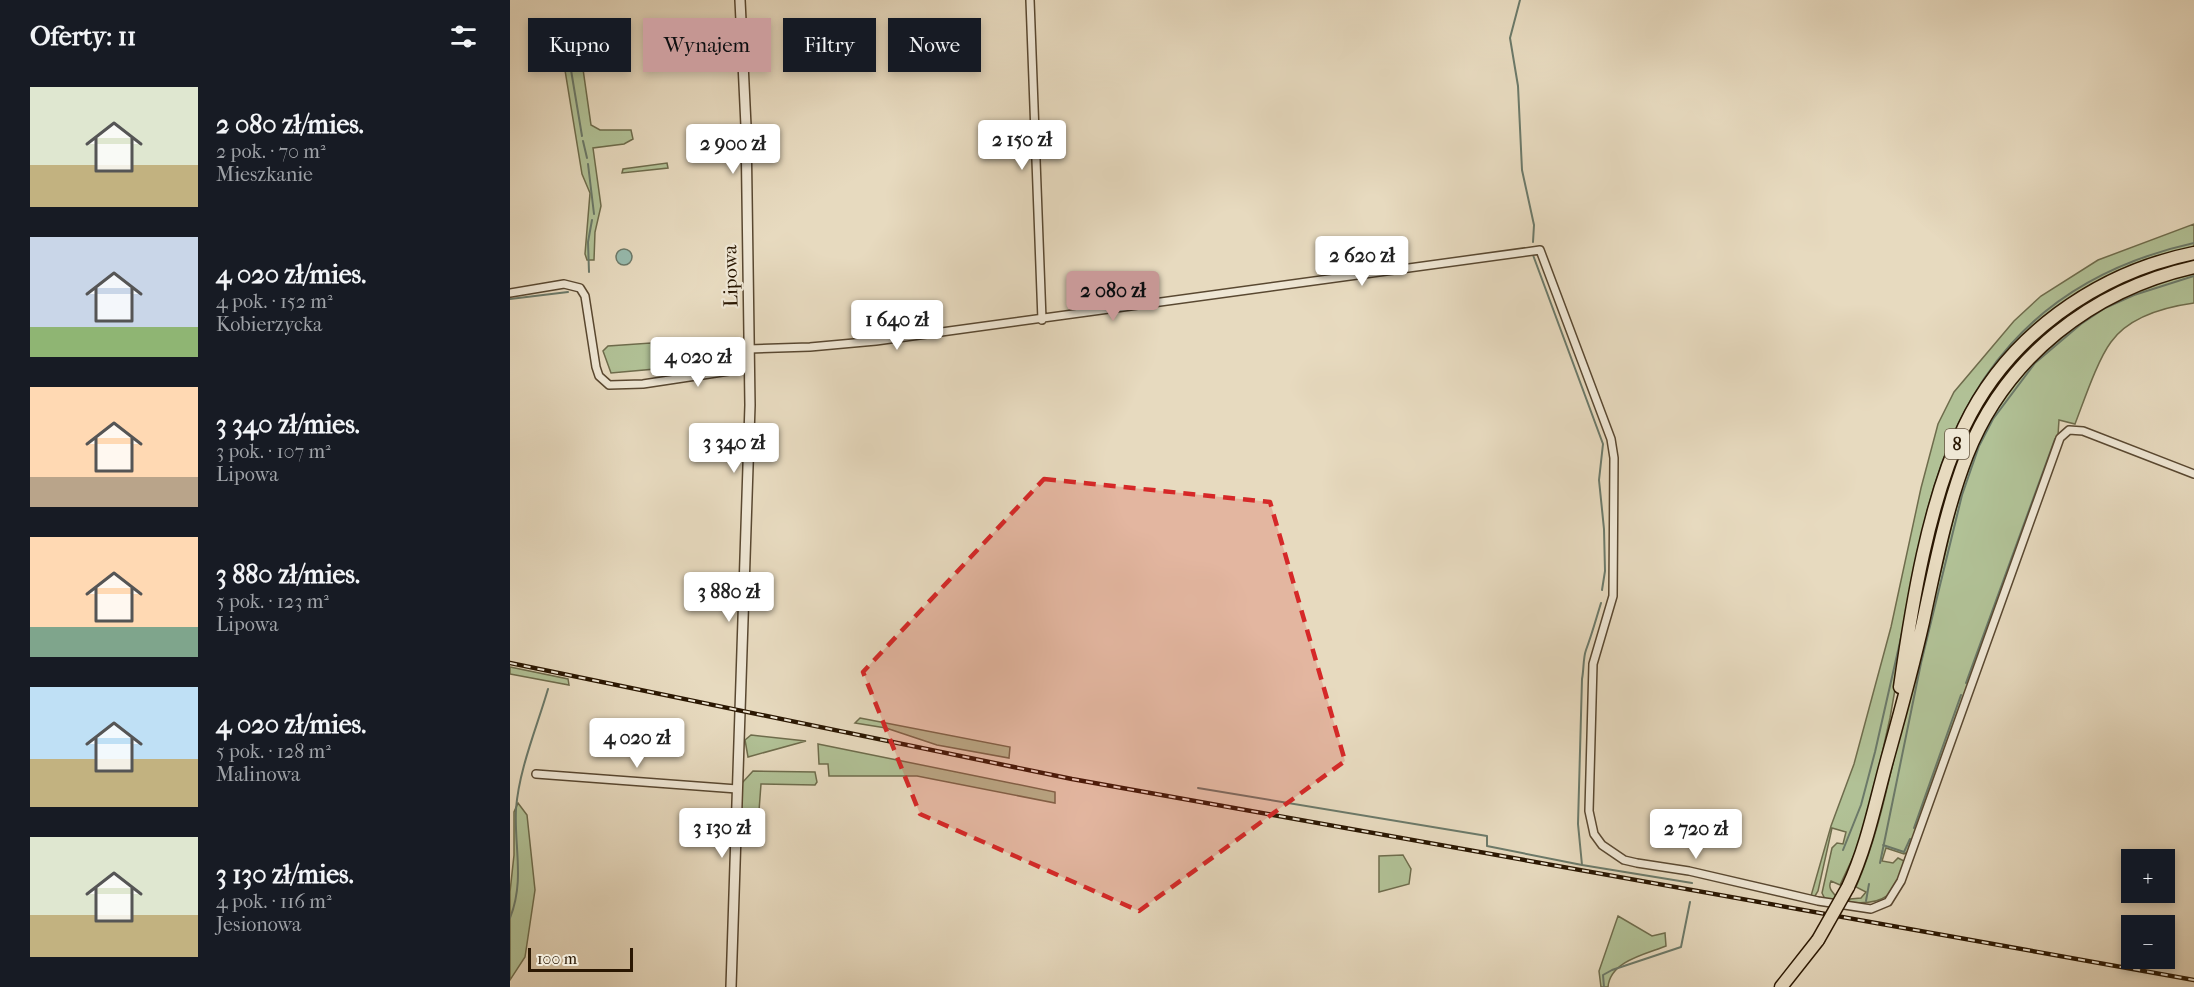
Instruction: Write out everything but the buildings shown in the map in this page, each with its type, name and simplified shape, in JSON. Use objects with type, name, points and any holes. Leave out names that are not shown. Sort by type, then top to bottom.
[{"type":"highway","name":"8","points":[[1889,753],[1926,545],[1949,462],[1973,410],[2009,360],[2032,335],[2065,308],[2126,273],[2194,253]]},
{"type":"highway","name":"8","points":[[1781,987],[1818,940],[1848,887],[1869,835],[1952,498],[1967,454],[1992,406],[2023,364],[2070,321],[2129,287],[2194,267]]},
{"type":"street","name":"Lipowa","points":[[731,987],[749,368],[746,99],[740,0]]},
{"type":"street","points":[[1030,0],[1042,320]]},
{"type":"street","points":[[749,349],[843,344],[1042,320],[1540,250],[1611,440],[1614,458],[1612,596],[1593,664],[1589,811],[1594,834],[1602,845],[1624,860],[1871,909],[1888,902],[1901,880],[2060,438],[2069,430],[2083,431],[2194,474]]},
{"type":"street","points":[[510,293],[564,284],[580,288],[585,296],[598,376],[609,385],[643,384],[749,368]]},
{"type":"street","points":[[536,774],[737,789]]},
{"type":"highlighted area","points":[[1044,479],[1270,502],[1345,761],[1139,911],[920,814],[863,672]]},
{"type":"green space","points":[[565,72],[583,72],[591,125],[600,130],[631,130],[633,139],[624,144],[593,148],[601,206],[595,232],[594,260],[587,260],[585,254],[590,193],[582,174]]},
{"type":"green space","points":[[667,163],[668,168],[622,173],[623,169]]},
{"type":"green space","points":[[2194,224],[2194,248],[2147,260],[2085,288],[2024,335],[1982,385],[1914,581],[1890,718],[1869,811],[1855,853],[1840,885],[1831,881],[1830,889],[1836,896],[1834,900],[1825,899],[1822,893],[1832,848],[1837,843],[1843,844],[1846,832],[1832,828],[1818,891],[1815,896],[1811,896],[1831,826],[1854,764],[1891,627],[1921,488],[1938,424],[1954,392],[2014,321],[2041,296],[2098,260]]},
{"type":"green space","points":[[2194,273],[2194,303],[2171,307],[2127,326],[2111,342],[2101,360],[2075,424],[2059,420],[2058,435],[1908,852],[1904,854],[1886,848],[1882,861],[1893,863],[1898,858],[1904,861],[1897,883],[1886,896],[1879,900],[1848,902],[1850,899],[1861,898],[1866,892],[1856,887],[1883,805],[1958,502],[1971,462],[1987,427],[2008,395],[2032,366],[2059,340],[2089,317],[2157,284]]},
{"type":"green space","points":[[651,343],[655,369],[611,373],[603,351],[608,346]]},
{"type":"green space","points":[[510,667],[568,679],[569,685],[510,674]]},
{"type":"green space","points":[[860,718],[1010,747],[1009,758],[937,745],[886,728],[855,723]]},
{"type":"green space","points":[[751,735],[806,741],[748,757],[745,740]]},
{"type":"green space","points":[[818,744],[1055,792],[1055,803],[917,776],[829,776],[828,764],[819,764]]},
{"type":"green space","points":[[753,771],[815,772],[817,782],[815,785],[761,784],[759,811],[741,811],[742,783]]},
{"type":"green space","points":[[518,803],[527,815],[535,890],[525,957],[510,980],[510,892],[514,855],[514,812]]},
{"type":"green space","points":[[1403,855],[1411,869],[1409,884],[1379,892],[1379,856]]},
{"type":"green space","points":[[1618,916],[1652,936],[1665,933],[1666,946],[1622,965],[1610,978],[1608,987],[1601,987],[1599,971]]},
{"type":"water","points":[[624,249],[630,251],[632,257],[630,263],[624,265],[618,263],[616,257],[618,251]]},
{"type":"waterway","points":[[1520,0],[1510,38],[1518,86],[1522,170],[1534,225],[1533,242]]},
{"type":"waterway","points":[[571,72],[582,136]]},
{"type":"waterway","points":[[583,141],[587,158]]},
{"type":"waterway","points":[[588,164],[594,214]]},
{"type":"waterway","points":[[589,272],[588,242],[592,220]]},
{"type":"waterway","points":[[1922,534],[1937,479],[1956,428],[1981,383],[2011,344],[2047,310],[2089,282],[2138,259],[2194,243]]},
{"type":"waterway","points":[[1533,255],[1603,444],[1599,480],[1604,529],[1605,571],[1602,590]]},
{"type":"waterway","points":[[1880,863],[1921,663],[1962,495],[1979,446],[1993,419],[2035,363],[2081,324],[2105,308],[2134,295],[2194,276]]},
{"type":"waterway","points":[[510,299],[568,292]]},
{"type":"waterway","points":[[1966,683],[2055,439]]},
{"type":"waterway","points":[[1601,603],[1585,653],[1582,679],[1578,824],[1582,865],[1692,883]]},
{"type":"waterway","points":[[1843,850],[1861,805],[1902,633]]},
{"type":"waterway","points":[[510,918],[518,877],[516,823],[518,794],[548,689]]},
{"type":"waterway","points":[[1914,828],[1961,695]]},
{"type":"waterway","points":[[1198,788],[1487,836],[1487,846],[1582,865]]},
{"type":"waterway","points":[[1883,845],[1904,852],[1910,839]]},
{"type":"waterway","points":[[1866,901],[1869,884]]},
{"type":"waterway","points":[[1604,987],[1603,975],[1612,970],[1681,947],[1690,902]]},
{"type":"railway","points":[[510,663],[1072,779],[2194,980]]}]
